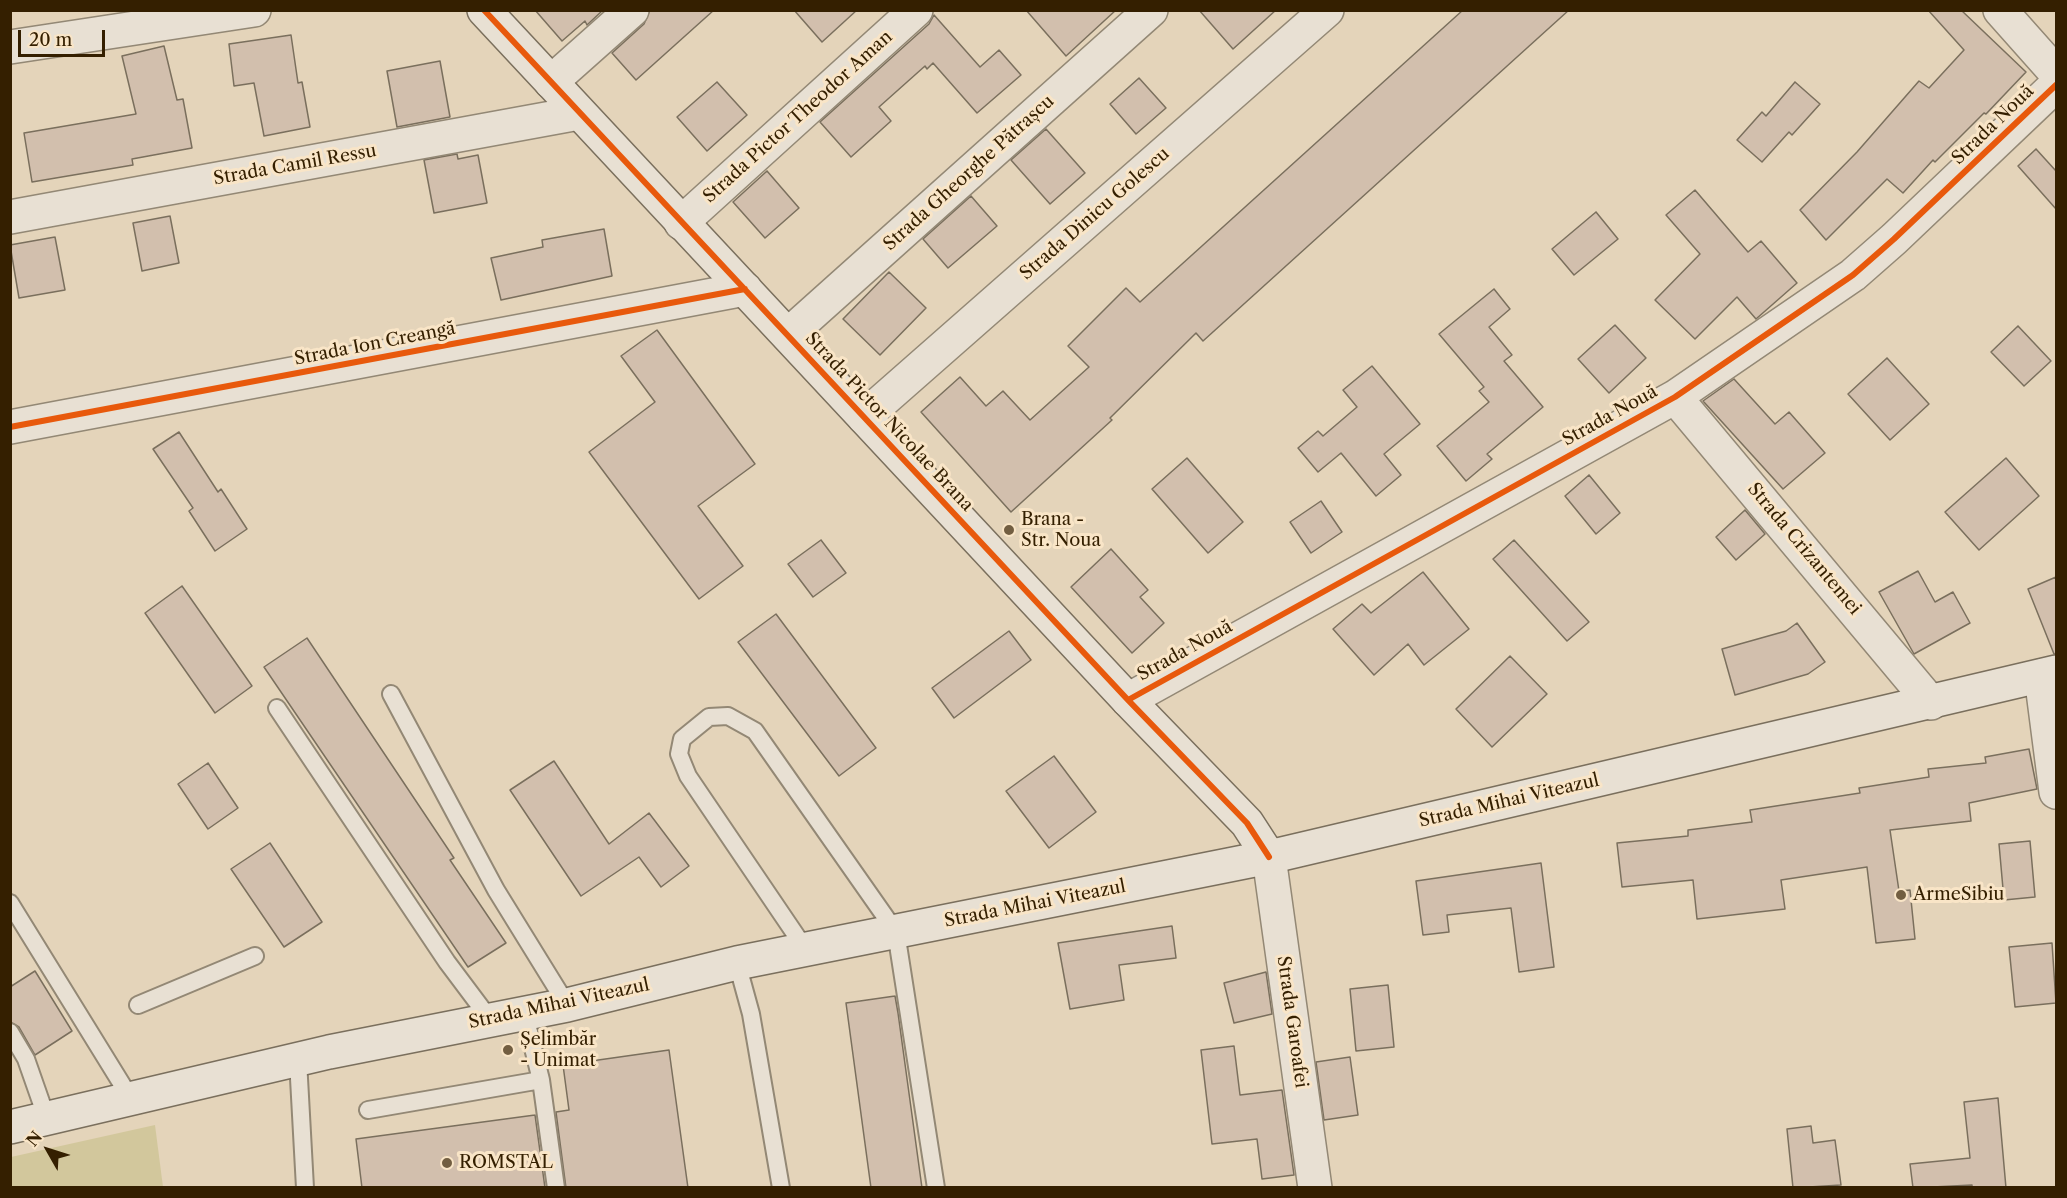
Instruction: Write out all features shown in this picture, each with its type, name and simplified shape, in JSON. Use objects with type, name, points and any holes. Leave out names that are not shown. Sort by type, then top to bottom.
[{"type":"street","points":[[10,47],[254,10]]},
{"type":"street","name":"Strada Pictor Nicolae Brana","points":[[484,10],[1128,700],[1247,823],[1269,857]]},
{"type":"street","points":[[550,82],[632,10]]},
{"type":"street","name":"Strada Pictor Theodor Aman","points":[[681,223],[916,10]]},
{"type":"street","name":"Strada Gheorghe Pătrașcu","points":[[788,335],[1151,10]]},
{"type":"street","name":"Strada Dinicu Golescu","points":[[864,417],[1327,10]]},
{"type":"street","points":[[2000,10],[2056,73]]},
{"type":"street","name":"Strada Nouă","points":[[1128,700],[1675,397],[1853,274],[1894,239],[2056,85]]},
{"type":"street","name":"Strada Camil Ressu","points":[[10,217],[579,113]]},
{"type":"street","name":"Strada Ion Creangă","points":[[10,427],[745,290]]},
{"type":"street","name":"Strada Crizantemei","points":[[1675,397],[1931,703]]},
{"type":"street","points":[[2049,674],[2056,792]]},
{"type":"street","name":"Strada Mihai Viteazul","points":[[10,1127],[489,1018],[567,1005],[736,963],[1269,857],[2049,674]]},
{"type":"street","name":"Strada Garoafei","points":[[1269,857],[1315,1188]]},
{"type":"lane","points":[[391,694],[496,890],[567,1005]]},
{"type":"lane","points":[[276,708],[447,962],[489,1018]]},
{"type":"lane","points":[[806,950],[688,776],[679,754],[682,739],[709,717],[728,716],[755,731],[896,932],[936,1188]]},
{"type":"lane","points":[[10,903],[131,1099]]},
{"type":"lane","points":[[138,1005],[255,956]]},
{"type":"lane","points":[[736,963],[751,1014],[781,1188]]},
{"type":"lane","points":[[524,1012],[541,1080],[556,1188]]},
{"type":"lane","points":[[10,1032],[26,1059],[48,1119]]},
{"type":"lane","points":[[298,1060],[305,1188]]},
{"type":"lane","points":[[368,1110],[541,1080]]},
{"type":"shaded area","points":[[155,1125],[163,1187],[11,1187],[11,1157]]},
{"type":"building","points":[[535,10],[603,10],[587,25],[585,21],[562,41]]},
{"type":"building","points":[[650,10],[714,10],[636,80],[612,53],[644,24]]},
{"type":"building","points":[[794,10],[857,10],[822,42]]},
{"type":"building","points":[[1026,10],[1116,10],[1066,56]]},
{"type":"building","points":[[1199,10],[1276,10],[1233,49]]},
{"type":"building","points":[[1463,10],[1569,10],[1203,341],[1196,333],[1110,418],[1112,420],[1011,512],[921,412],[960,377],[986,406],[1003,391],[1030,420],[1089,367],[1068,346],[1126,288],[1140,302]]},
{"type":"building","points":[[1928,10],[1961,10],[2026,72],[1986,114],[1984,113],[1935,162],[1933,160],[1903,193],[1887,179],[1826,240],[1800,210],[1857,152],[1919,81],[1929,88],[1964,50]]},
{"type":"building","points":[[934,15],[980,67],[999,50],[1021,75],[977,113],[933,63],[927,69],[925,66],[879,107],[891,121],[851,157],[820,122],[929,24]]},
{"type":"building","points":[[291,35],[298,83],[302,82],[310,127],[264,136],[254,83],[234,86],[229,44]]},
{"type":"building","points":[[164,46],[177,100],[183,99],[192,148],[132,159],[133,165],[32,182],[24,133],[136,114],[122,56]]},
{"type":"building","points":[[440,61],[450,117],[397,127],[387,71]]},
{"type":"building","points":[[1139,78],[1166,108],[1136,134],[1110,104]]},
{"type":"building","points":[[717,82],[747,115],[707,151],[677,117]]},
{"type":"building","points":[[1795,82],[1820,104],[1792,135],[1789,132],[1762,162],[1737,140],[1762,112],[1766,116]]},
{"type":"building","points":[[1046,129],[1085,173],[1050,204],[1011,160]]},
{"type":"building","points":[[2036,149],[2056,171],[2056,209],[2018,166]]},
{"type":"building","points":[[457,154],[458,159],[478,155],[487,203],[434,213],[424,160]]},
{"type":"building","points":[[767,171],[799,208],[765,238],[733,202]]},
{"type":"building","points":[[1695,190],[1748,252],[1761,241],[1797,283],[1756,319],[1737,297],[1695,339],[1655,300],[1700,254],[1666,215]]},
{"type":"building","points":[[971,196],[997,226],[948,268],[923,239]]},
{"type":"building","points":[[1596,212],[1618,239],[1574,275],[1552,249]]},
{"type":"building","points":[[170,216],[179,263],[142,271],[133,223]]},
{"type":"building","points":[[604,229],[612,276],[501,300],[491,258],[543,247],[542,240]]},
{"type":"building","points":[[55,237],[65,290],[19,298],[10,245]]},
{"type":"building","points":[[889,272],[926,308],[880,355],[843,319]]},
{"type":"building","points":[[1494,289],[1510,309],[1489,327],[1512,355],[1504,361],[1543,407],[1487,454],[1492,459],[1466,481],[1437,446],[1489,402],[1479,391],[1484,387],[1439,334]]},
{"type":"building","points":[[1615,325],[1646,358],[1609,393],[1578,359]]},
{"type":"building","points":[[2018,326],[2051,361],[2024,386],[1991,352]]},
{"type":"building","points":[[657,330],[755,464],[698,506],[743,566],[699,599],[589,452],[655,402],[621,356]]},
{"type":"building","points":[[1887,358],[1929,404],[1890,440],[1848,394]]},
{"type":"building","points":[[1372,366],[1420,424],[1384,454],[1401,475],[1376,496],[1341,453],[1318,472],[1298,448],[1318,431],[1323,436],[1357,407],[1343,390]]},
{"type":"building","points":[[1734,379],[1775,424],[1789,412],[1825,453],[1783,489],[1703,401]]},
{"type":"building","points":[[179,432],[218,492],[221,489],[247,529],[215,551],[189,511],[193,508],[153,449]]},
{"type":"building","points":[[1187,458],[1243,522],[1208,553],[1152,489]]},
{"type":"building","points":[[2006,458],[2039,496],[1979,550],[1945,512]]},
{"type":"building","points":[[1589,475],[1620,513],[1596,534],[1565,496]]},
{"type":"building","points":[[1321,501],[1342,532],[1311,553],[1290,522]]},
{"type":"building","points":[[1745,510],[1765,534],[1736,560],[1716,537]]},
{"type":"building","points":[[821,540],[846,573],[813,597],[788,564]]},
{"type":"building","points":[[1514,540],[1589,622],[1567,641],[1493,559]]},
{"type":"building","points":[[1111,549],[1148,590],[1140,597],[1164,623],[1132,653],[1071,587]]},
{"type":"building","points":[[1918,571],[1935,602],[1953,592],[1970,623],[1914,654],[1879,592]]},
{"type":"building","points":[[1423,572],[1469,629],[1424,665],[1408,644],[1374,675],[1333,629],[1362,604],[1371,613]]},
{"type":"building","points":[[2056,577],[2056,654],[2054,654],[2028,589]]},
{"type":"building","points":[[182,586],[252,686],[215,713],[145,613]]},
{"type":"building","points":[[776,614],[876,748],[839,776],[738,642]]},
{"type":"building","points":[[1797,623],[1825,662],[1808,674],[1735,695],[1722,649],[1786,631]]},
{"type":"building","points":[[1009,631],[1031,660],[954,718],[932,688]]},
{"type":"building","points":[[307,638],[454,858],[450,860],[506,943],[468,967],[264,667]]},
{"type":"building","points":[[1510,656],[1547,694],[1492,747],[1456,709]]},
{"type":"building","points":[[2029,749],[2037,789],[1969,803],[1971,821],[1890,830],[1899,891],[1910,890],[1915,939],[1876,943],[1867,867],[1781,880],[1785,909],[1697,919],[1693,880],[1622,887],[1617,843],[1688,836],[1688,830],[1752,822],[1750,810],[1860,793],[1859,788],[1929,777],[1928,769],[1986,763],[1985,757]]},
{"type":"building","points":[[1054,756],[1096,812],[1049,848],[1006,791]]},
{"type":"building","points":[[554,761],[609,844],[649,813],[689,866],[661,887],[639,857],[581,896],[510,790]]},
{"type":"building","points":[[208,763],[238,808],[208,829],[178,784]]},
{"type":"building","points":[[2030,841],[2035,897],[2004,900],[1999,844]]},
{"type":"building","points":[[270,843],[322,922],[284,947],[231,869]]},
{"type":"building","points":[[1541,863],[1554,967],[1519,972],[1511,908],[1447,915],[1449,932],[1423,935],[1416,881]]},
{"type":"building","points":[[1172,926],[1176,958],[1119,965],[1124,1000],[1070,1009],[1058,943]]},
{"type":"building","points":[[2052,943],[2056,1003],[2015,1007],[2009,947]]},
{"type":"building","points":[[35,971],[72,1031],[35,1055],[19,1027],[10,1022],[10,987]]},
{"type":"building","points":[[1266,972],[1272,1014],[1234,1023],[1224,983]]},
{"type":"building","points":[[1388,985],[1394,1047],[1356,1051],[1350,989]]},
{"type":"building","points":[[895,996],[922,1188],[871,1188],[846,1003]]},
{"type":"building","points":[[1234,1046],[1240,1095],[1282,1090],[1294,1175],[1262,1179],[1257,1139],[1212,1144],[1201,1050]]},
{"type":"building","points":[[669,1050],[688,1188],[566,1188],[556,1112],[569,1110],[563,1065]]},
{"type":"building","points":[[1350,1057],[1358,1115],[1324,1120],[1316,1062]]},
{"type":"building","points":[[1998,1098],[2006,1188],[1972,1188],[1972,1185],[1913,1188],[1910,1164],[1970,1158],[1964,1102]]},
{"type":"building","name":"ROMSTAL","points":[[535,1115],[545,1188],[362,1188],[356,1139]]},
{"type":"building","points":[[1811,1126],[1813,1143],[1835,1140],[1841,1185],[1793,1188],[1787,1129]]},
{"type":"cycle path","points":[[484,10],[1128,700],[1247,823],[1269,857]]},
{"type":"cycle path","points":[[1128,700],[1675,397],[1853,275],[2056,85]]},
{"type":"cycle path","points":[[10,427],[745,289]]},
{"type":"place","name":"Brana - Str. Noua","points":[[1009,530]]},
{"type":"place","name":"ArmeSibiu","points":[[1901,895]]},
{"type":"place","name":"Șelimbăr - Unimat","points":[[508,1050]]},
{"type":"place","name":"ROMSTAL","points":[[447,1163]]}]
